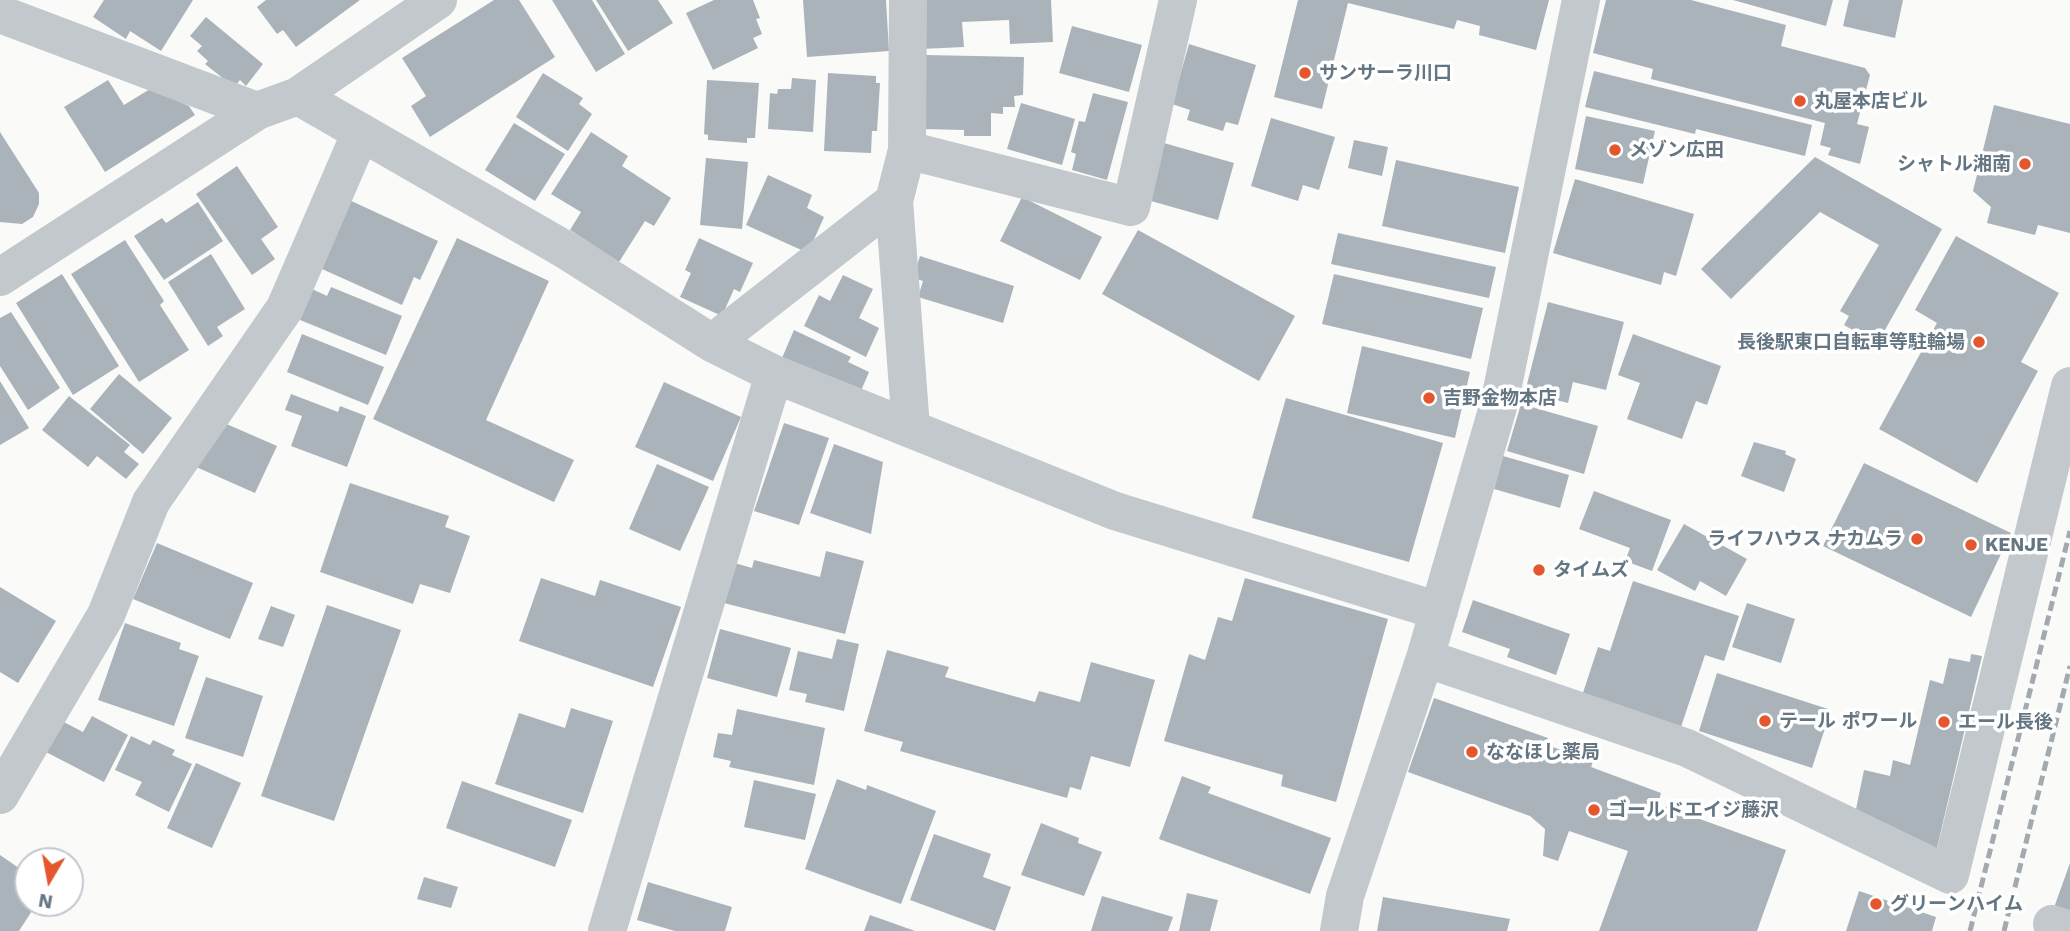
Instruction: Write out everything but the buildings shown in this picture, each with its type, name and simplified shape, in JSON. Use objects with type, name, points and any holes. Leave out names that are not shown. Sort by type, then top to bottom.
[{"type":"street","points":[[0,277],[257,111],[298,96],[438,0]]},
{"type":"street","points":[[908,0],[907,150],[894,201],[911,428]]},
{"type":"street","points":[[907,150],[1131,207],[1178,0]]},
{"type":"street","points":[[1339,931],[1345,896],[1426,658],[1500,400],[1581,0]]},
{"type":"street","points":[[0,14],[257,111]]},
{"type":"street","points":[[298,96],[564,249],[712,343],[774,374],[1115,512],[1439,611]]},
{"type":"street","points":[[0,795],[106,615],[151,502],[285,308],[361,132]]},
{"type":"street","points":[[712,343],[894,201]]},
{"type":"street","points":[[607,931],[774,374]]},
{"type":"street","points":[[1426,658],[1687,748],[1950,875],[2070,386]]},
{"type":"railway","points":[[1970,931],[2070,531]]},
{"type":"railway","points":[[2004,931],[2070,666]]},
{"type":"place","name":"サンサーラ川口","points":[[1305,73]]},
{"type":"place","name":"丸屋本店ビル","points":[[1800,101]]},
{"type":"place","name":"メゾン広田","points":[[1615,150]]},
{"type":"place","name":"シャトル湘南","points":[[2025,164]]},
{"type":"place","name":"長後駅東口自転車等駐輪場","points":[[1979,342]]},
{"type":"place","name":"吉野金物本店","points":[[1429,398]]},
{"type":"place","name":"ライフハウス ナカムラ","points":[[1917,539]]},
{"type":"place","name":"KENJE","points":[[1971,545]]},
{"type":"place","name":"タイムズ","points":[[1539,570]]},
{"type":"place","name":"テール ポワール","points":[[1765,721]]},
{"type":"place","name":"エール長後","points":[[1944,722]]},
{"type":"place","name":"ななほし薬局","points":[[1472,752]]},
{"type":"place","name":"ゴールドエイジ藤沢","points":[[1594,810]]},
{"type":"place","name":"グリーンハイム","points":[[1876,904]]}]
